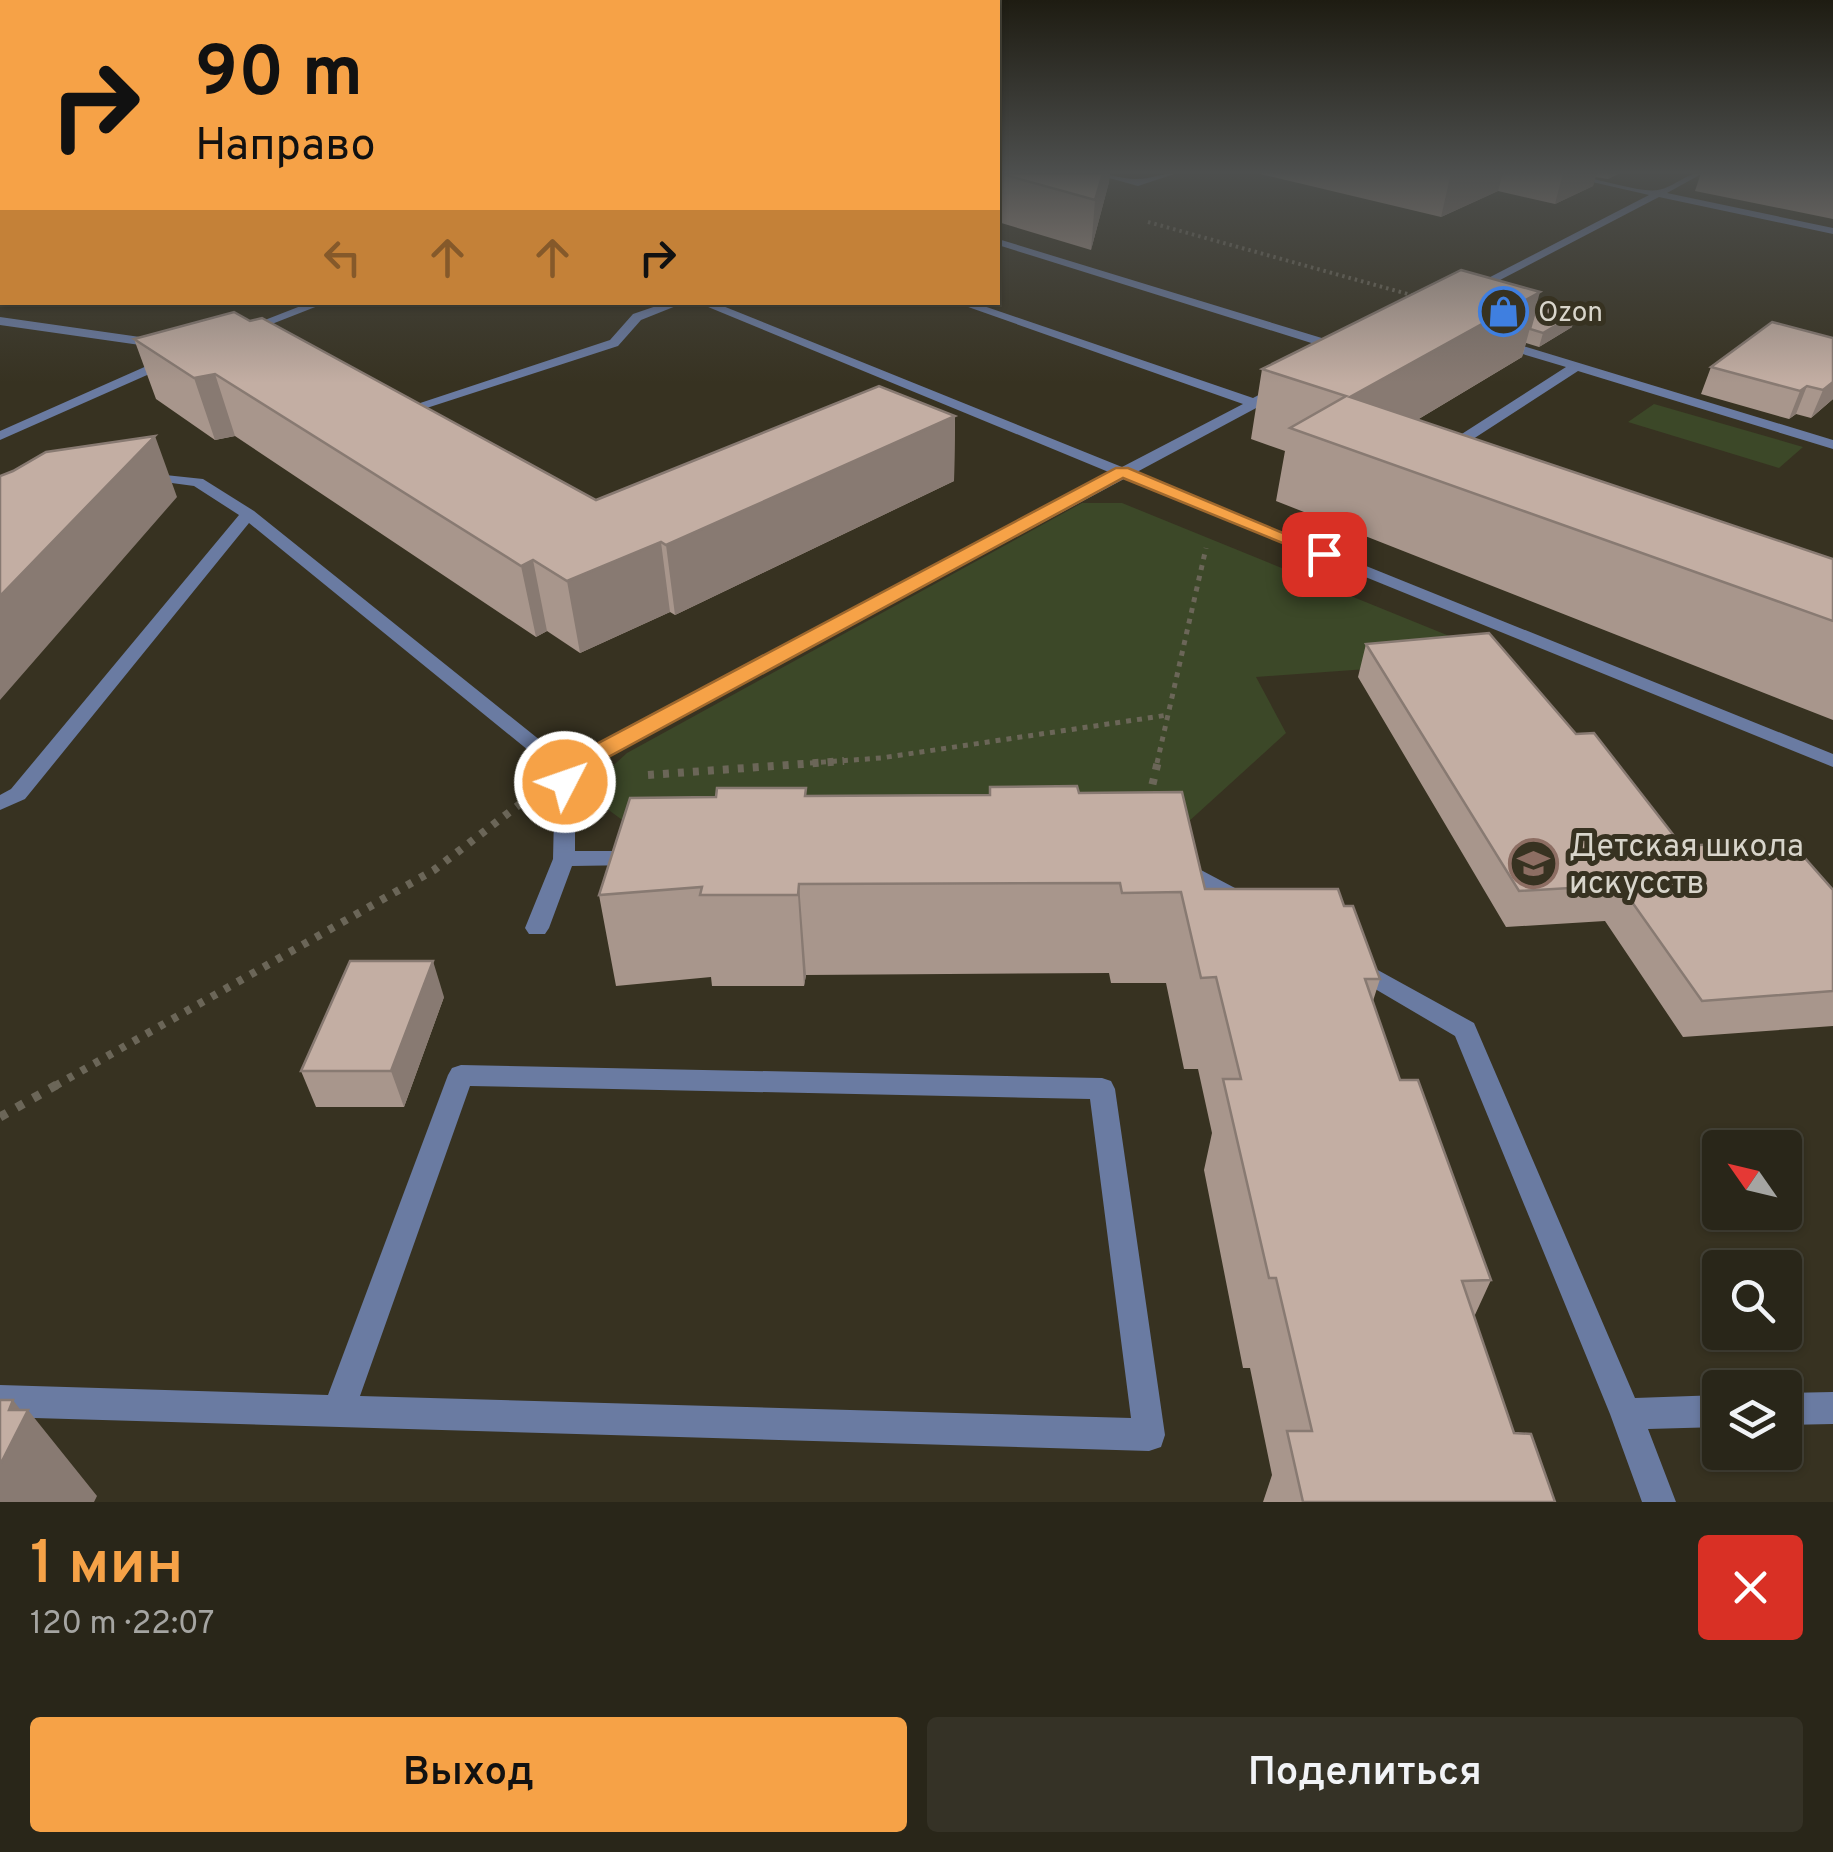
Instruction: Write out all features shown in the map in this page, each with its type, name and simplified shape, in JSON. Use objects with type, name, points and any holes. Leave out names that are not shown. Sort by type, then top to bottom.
[{"type":"street","points":[[1002,243],[1353,352]]},
{"type":"street","points":[[1446,304],[1566,243]]},
{"type":"street","points":[[227,336],[315,305]]},
{"type":"street","points":[[408,426],[391,416],[614,343],[637,317],[672,305]]},
{"type":"street","points":[[708,305],[1833,760]]},
{"type":"street","points":[[968,305],[1253,404]]},
{"type":"street","points":[[0,321],[180,350],[0,436]]},
{"type":"street","points":[[1489,340],[1833,445]]},
{"type":"street","points":[[1430,460],[1576,366]]},
{"type":"street","points":[[565,776],[1122,472],[1303,378]]},
{"type":"street","points":[[914,402],[931,395]]},
{"type":"street","points":[[114,475],[166,476],[198,482],[248,514],[565,776]]},
{"type":"street","points":[[0,803],[18,794],[248,514]]},
{"type":"street","points":[[538,928],[564,859],[565,776]]},
{"type":"street","points":[[1136,854],[1157,853],[1260,912]]},
{"type":"street","points":[[564,859],[662,858]]},
{"type":"street","points":[[1328,952],[1465,1030],[1626,1414],[1658,1502]]},
{"type":"street","points":[[0,1401],[1149,1435],[1102,1089],[461,1075],[338,1411]]},
{"type":"street","points":[[1802,1409],[1833,1408]]},
{"type":"street","points":[[1626,1414],[1702,1412]]},
{"type":"path","points":[[1225,243],[1446,304]]},
{"type":"path","points":[[1136,854],[1215,509]]},
{"type":"path","points":[[0,1117],[434,870],[565,776],[881,758],[1168,715]]},
{"type":"green space","points":[[1654,404],[1803,447],[1779,468],[1628,422]]},
{"type":"green space","points":[[1082,503],[1122,503],[1506,659],[1256,677],[1286,733],[1165,843],[651,841],[584,792],[627,753]]},
{"type":"building","points":[[1461,270],[1540,292],[1350,397],[1833,559],[1833,621],[1290,428],[1346,396],[1262,369]]},
{"type":"building","points":[[1537,304],[1576,314],[1543,333],[1530,329]]},
{"type":"building","points":[[234,312],[250,321],[262,318],[596,500],[879,386],[955,416],[666,545],[661,542],[567,581],[533,560],[521,566],[215,374],[194,378],[134,339]]},
{"type":"building","points":[[1772,322],[1833,338],[1833,382],[1823,390],[1807,386],[1800,391],[1711,367]]},
{"type":"building","points":[[155,436],[0,596],[0,476],[46,452]]},
{"type":"building","points":[[1489,633],[1576,734],[1594,733],[1682,846],[1789,840],[1833,890],[1833,991],[1702,1001],[1620,885],[1519,891],[1366,644]]},
{"type":"building","points":[[1077,786],[1079,793],[1182,792],[1205,889],[1338,889],[1344,906],[1353,906],[1380,979],[1365,979],[1400,1080],[1418,1080],[1491,1280],[1462,1281],[1514,1433],[1531,1434],[1555,1502],[1303,1502],[1287,1431],[1312,1431],[1276,1278],[1269,1278],[1223,1079],[1241,1079],[1216,977],[1201,978],[1181,892],[1122,893],[1120,883],[799,884],[798,895],[700,895],[702,887],[599,895],[630,798],[716,797],[717,788],[806,788],[805,796],[990,795],[990,787]]},
{"type":"building","points":[[350,961],[433,961],[391,1071],[301,1071]]},
{"type":"building","points":[[0,1400],[13,1400],[9,1410],[28,1410],[0,1465]]},
{"type":"place","name":"Ozon","points":[[1503,311]]},
{"type":"place","name":"Детская школа искусств","points":[[1534,863]]},
{"type":"route","points":[[565,782],[565,770],[1122,472],[1324,554]]}]
